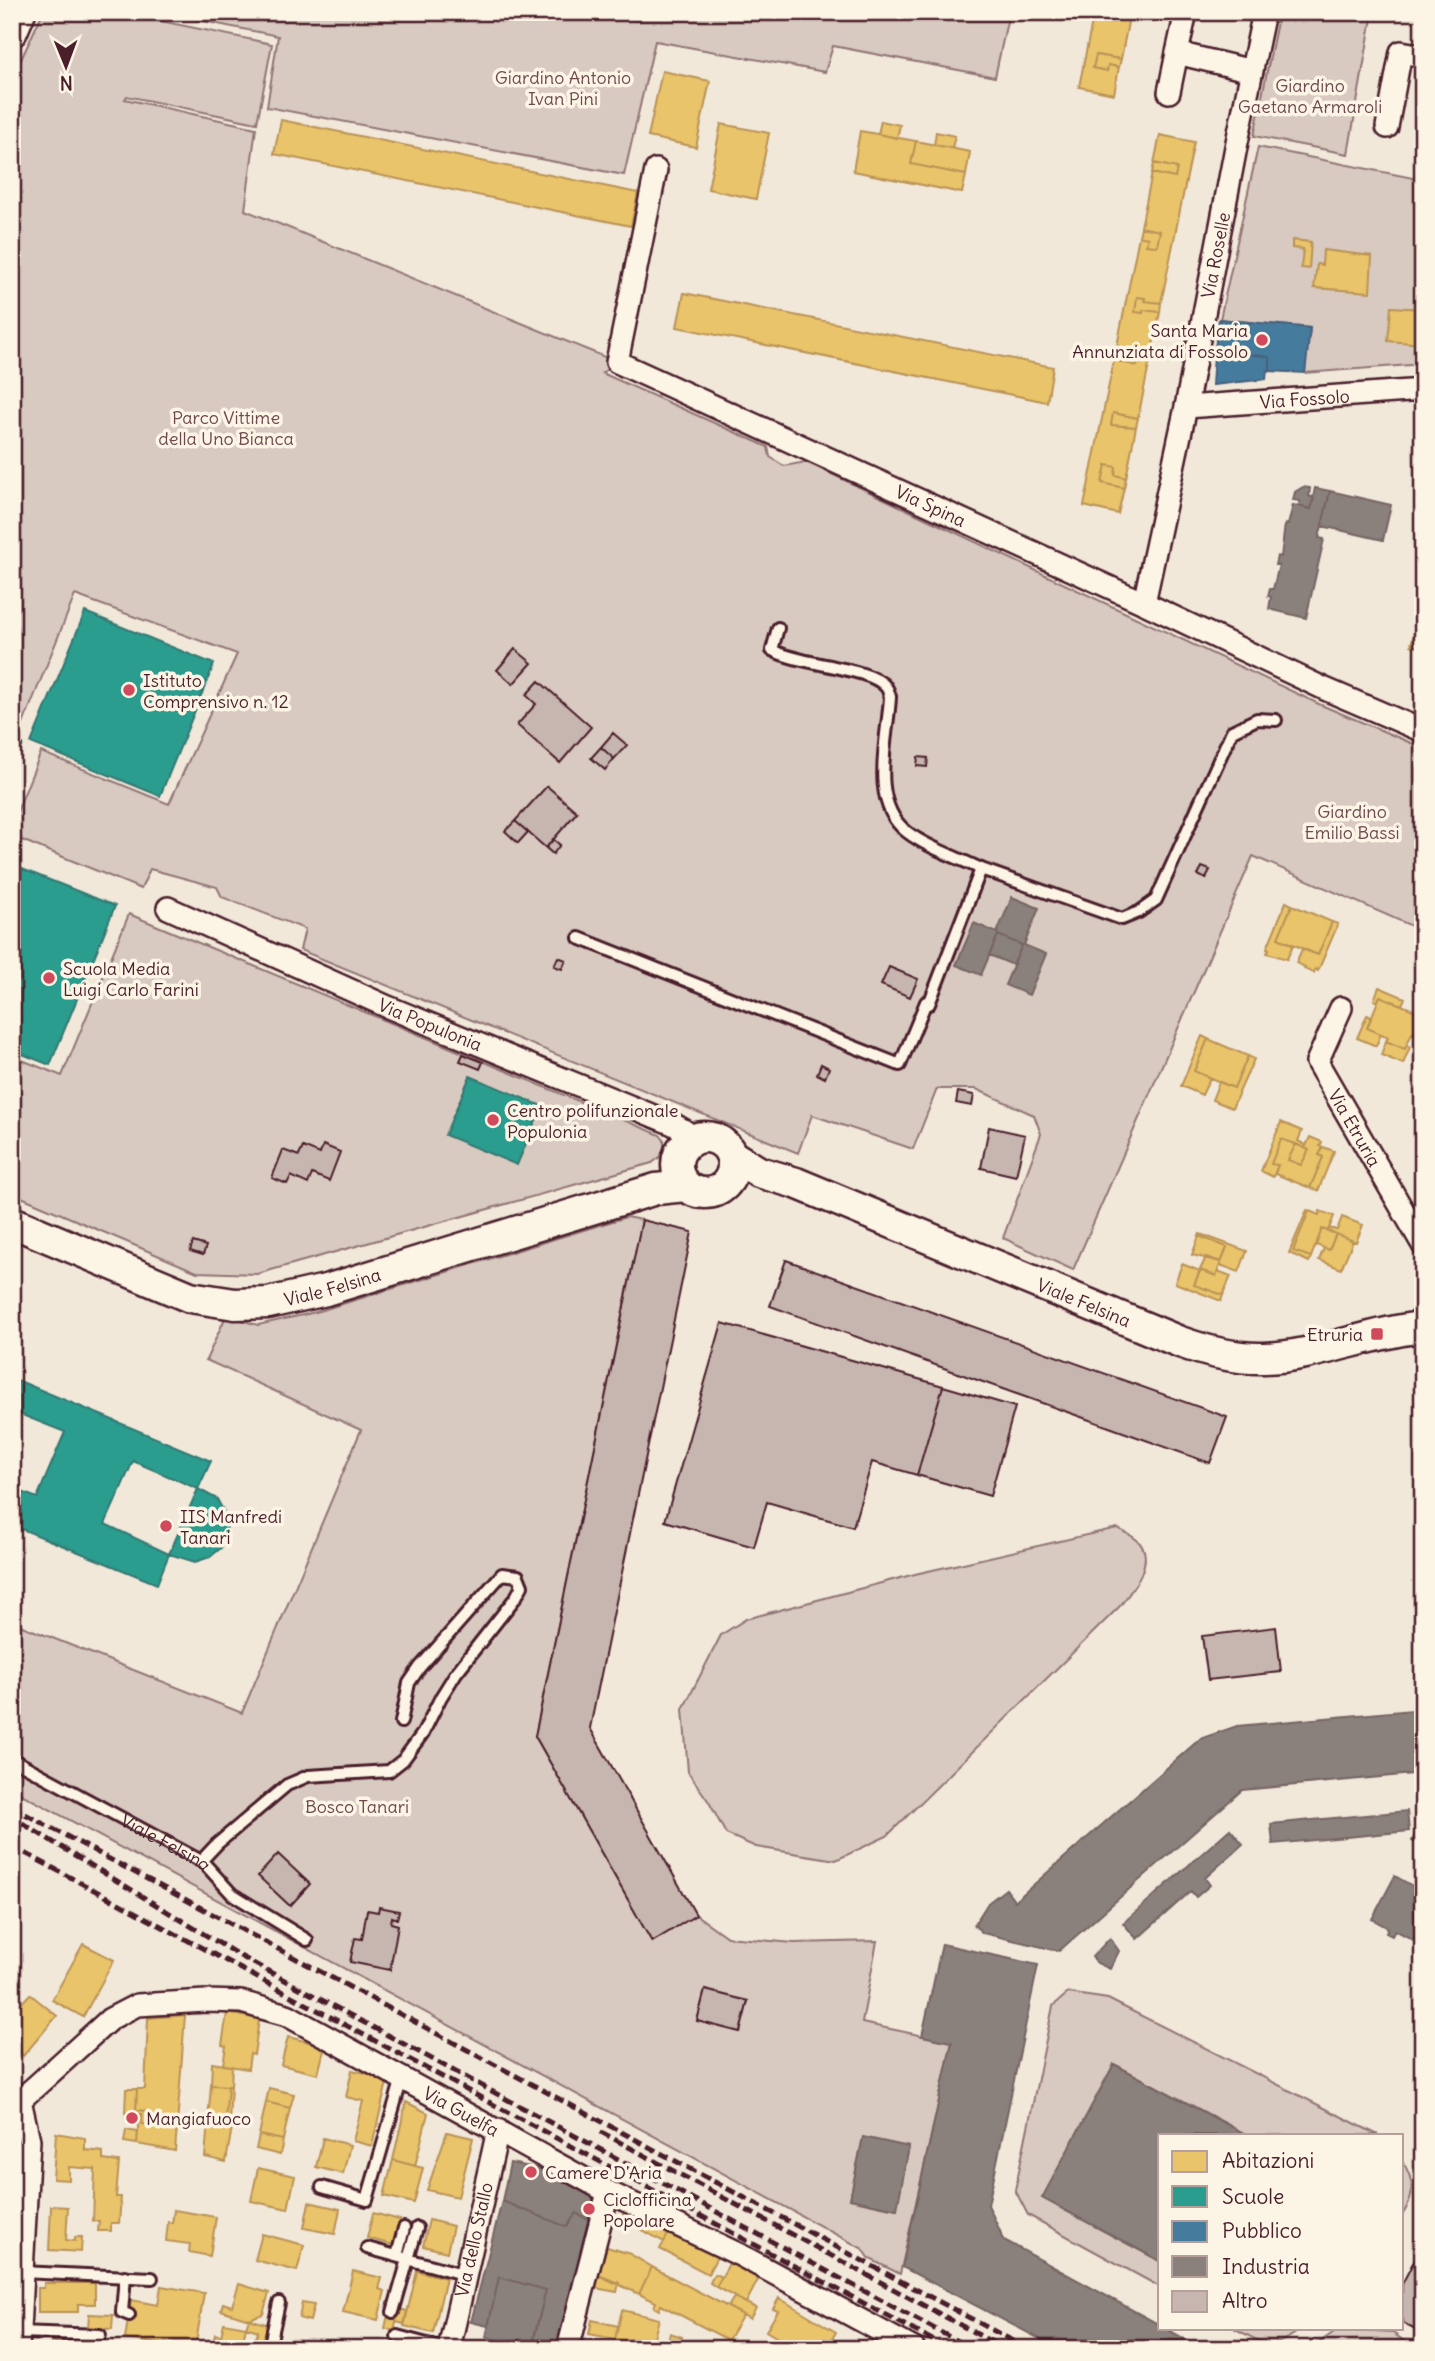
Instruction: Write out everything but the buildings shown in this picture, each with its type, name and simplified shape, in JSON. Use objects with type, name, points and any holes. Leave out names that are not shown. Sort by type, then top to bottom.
[{"type":"street","points":[[12,31],[20,12]]},
{"type":"street","points":[[1169,92],[1186,12]]},
{"type":"street","name":"Via Roselle","points":[[1144,603],[1186,407],[1264,12]]},
{"type":"street","points":[[1387,127],[1401,51],[1423,56]]},
{"type":"street","points":[[1177,53],[1252,71]]},
{"type":"street","name":"Via Spina","points":[[656,170],[617,362],[1144,603],[1325,689],[1423,731]]},
{"type":"street","name":"Via Fossolo","points":[[1186,407],[1423,390]]},
{"type":"street","name":"Via Populonia","points":[[168,908],[388,1007],[673,1124],[692,1139]]},
{"type":"street","name":"Via Etruria","points":[[1341,1007],[1317,1062],[1423,1245]]},
{"type":"street","name":"Viale Felsina","points":[[692,1139],[710,1137],[719,1140],[740,1167],[796,1183],[1210,1353],[1245,1358],[1287,1356],[1377,1334],[1423,1327]]},
{"type":"street","points":[[673,1181],[679,1152],[692,1139]]},
{"type":"street","name":"Viale Felsina","points":[[12,1222],[190,1297],[235,1304],[268,1303],[327,1290],[673,1181],[693,1190],[711,1192],[726,1183],[740,1167]]},
{"type":"street","name":"Via Guelfa","points":[[16,2102],[110,2019],[138,2005],[241,2002],[287,2015],[608,2192],[740,2256],[914,2349]]},
{"type":"street","points":[[16,2102],[29,2140],[18,2262],[19,2340]]},
{"type":"street","name":"Via dello Stallo","points":[[448,2349],[498,2130]]},
{"type":"street","points":[[568,2349],[608,2192]]},
{"type":"lane","points":[[778,628],[772,650],[792,659],[871,677],[886,686],[890,697],[883,779],[885,796],[897,821],[916,837],[981,869],[1122,919],[1139,912],[1156,900],[1232,731],[1256,719],[1276,720]]},
{"type":"lane","points":[[579,938],[900,1065],[928,1003],[981,869]]},
{"type":"lane","points":[[201,1861],[287,1784],[308,1776],[389,1771],[403,1760],[423,1733],[456,1673],[516,1597],[522,1586],[518,1576],[502,1574],[429,1655],[409,1683],[401,1722]]},
{"type":"lane","name":"Viale Felsina","points":[[12,1759],[201,1861],[232,1894],[307,1940]]},
{"type":"lane","points":[[321,2187],[367,2200],[402,2078]]},
{"type":"lane","points":[[393,2312],[403,2258],[404,2228]]},
{"type":"lane","points":[[403,2258],[417,2228]]},
{"type":"lane","points":[[368,2248],[466,2275]]},
{"type":"lane","points":[[18,2262],[152,2278]]},
{"type":"lane","points":[[125,2276],[122,2312],[129,2315]]},
{"type":"lane","points":[[269,2349],[279,2303]]},
{"type":"lane","points":[[19,2340],[100,2335]]},
{"type":"lane","points":[[397,2336],[448,2349]]},
{"type":"green space","points":[[43,12],[141,12],[141,17],[272,44],[257,123],[127,96],[125,99],[256,128],[245,210],[617,362],[602,373],[768,447],[770,457],[784,466],[806,462],[1321,705],[1423,748],[1423,931],[1253,856],[1073,1270],[1003,1238],[1041,1134],[1034,1115],[976,1089],[937,1089],[913,1149],[812,1115],[798,1153],[300,950],[305,929],[222,897],[217,887],[150,869],[141,889],[12,836],[12,824],[41,752],[169,804],[237,654],[75,595],[21,729],[12,725],[12,79]]},
{"type":"green space","name":"Giardino Antonio Ivan Pini","points":[[158,12],[1009,12],[995,77],[833,46],[825,72],[655,41],[624,175],[267,107],[278,36]]},
{"type":"green space","name":"Giardino Gaetano Armaroli","points":[[1279,12],[1373,12],[1348,154],[1254,136]]},
{"type":"green space","points":[[1258,147],[1423,180],[1423,364],[1305,373],[1310,328],[1220,319]]},
{"type":"green space","points":[[129,914],[660,1135],[664,1140],[664,1154],[652,1163],[257,1274],[197,1272],[12,1193],[12,1056],[62,1076]]},
{"type":"green space","name":"Bosco Tanari","points":[[626,1217],[642,1220],[535,1736],[652,1941],[696,1915],[727,1937],[794,1943],[877,1941],[862,2023],[952,2042],[900,2274],[870,2259],[863,2249],[12,1789],[12,1622],[242,1713],[361,1430],[206,1360],[226,1316],[258,1325],[316,1312]],"holes":[[[705,1990],[748,2001],[740,2032],[697,2021]],[[863,2138],[909,2147],[896,2209],[850,2199]]]},
{"type":"green space","points":[[1117,1528],[1137,1540],[1145,1556],[1141,1574],[1120,1606],[887,1836],[836,1860],[756,1847],[726,1834],[709,1802],[688,1772],[683,1709],[721,1635],[746,1619],[915,1574]]},
{"type":"green space","points":[[1068,1993],[1108,1999],[1376,2134],[1245,2134],[1114,2064],[1043,2198],[1158,2260],[1158,2286],[1028,2215],[1015,2190],[1053,2006]]},
{"type":"green space","points":[[1404,2165],[1410,2176],[1412,2189],[1404,2212]]},
{"type":"green space","points":[[1238,2330],[1300,2330],[1276,2343],[1269,2344]]},
{"type":"green space","points":[[1337,2330],[1393,2333],[1415,2349],[1310,2349]]},
{"type":"railway","points":[[12,1807],[1028,2349]]},
{"type":"railway","points":[[22,1823],[240,1956],[972,2349]]},
{"type":"railway","points":[[12,1846],[949,2349]]},
{"type":"railway","points":[[601,2132],[1005,2349]]},
{"type":"place","name":"Santa Maria Annunziata di Fossolo","points":[[1262,340]]},
{"type":"place","name":"Istituto Comprensivo n. 12","points":[[129,690]]},
{"type":"place","name":"Scuola Media Luigi Carlo Farini","points":[[49,978]]},
{"type":"place","name":"Centro polifunzionale Populonia","points":[[493,1120]]},
{"type":"place","name":"Etruria","points":[[1377,1334]]},
{"type":"place","name":"IIS Manfredi Tanari","points":[[166,1526]]},
{"type":"place","name":"Mangiafuoco","points":[[132,2118]]},
{"type":"place","name":"Camere D'Aria","points":[[531,2172]]},
{"type":"place","name":"Ciclofficina Popolare","points":[[589,2209]]},
{"type":"park label","name":"Parco Vittime della Uno Bianca","points":[[226,427]]},
{"type":"park label","name":"Giardino Emilio Bassi","points":[[1352,821]]}]
